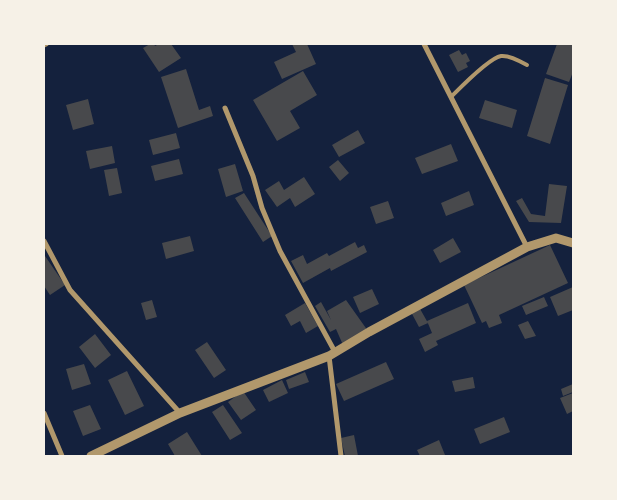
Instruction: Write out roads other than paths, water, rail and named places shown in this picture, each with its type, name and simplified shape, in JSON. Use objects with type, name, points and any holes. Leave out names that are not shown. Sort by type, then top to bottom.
[{"type":"street","points":[[424,44],[527,247]]},
{"type":"street","points":[[225,108],[253,176],[262,208],[280,251],[332,354],[341,456]]},
{"type":"street","points":[[91,456],[180,413],[332,354],[527,247],[556,238],[573,243]]},
{"type":"street","points":[[44,241],[70,290],[180,413]]},
{"type":"street","points":[[44,413],[62,456]]},
{"type":"lane","points":[[450,97],[490,61],[499,56],[506,56],[527,65]]}]
